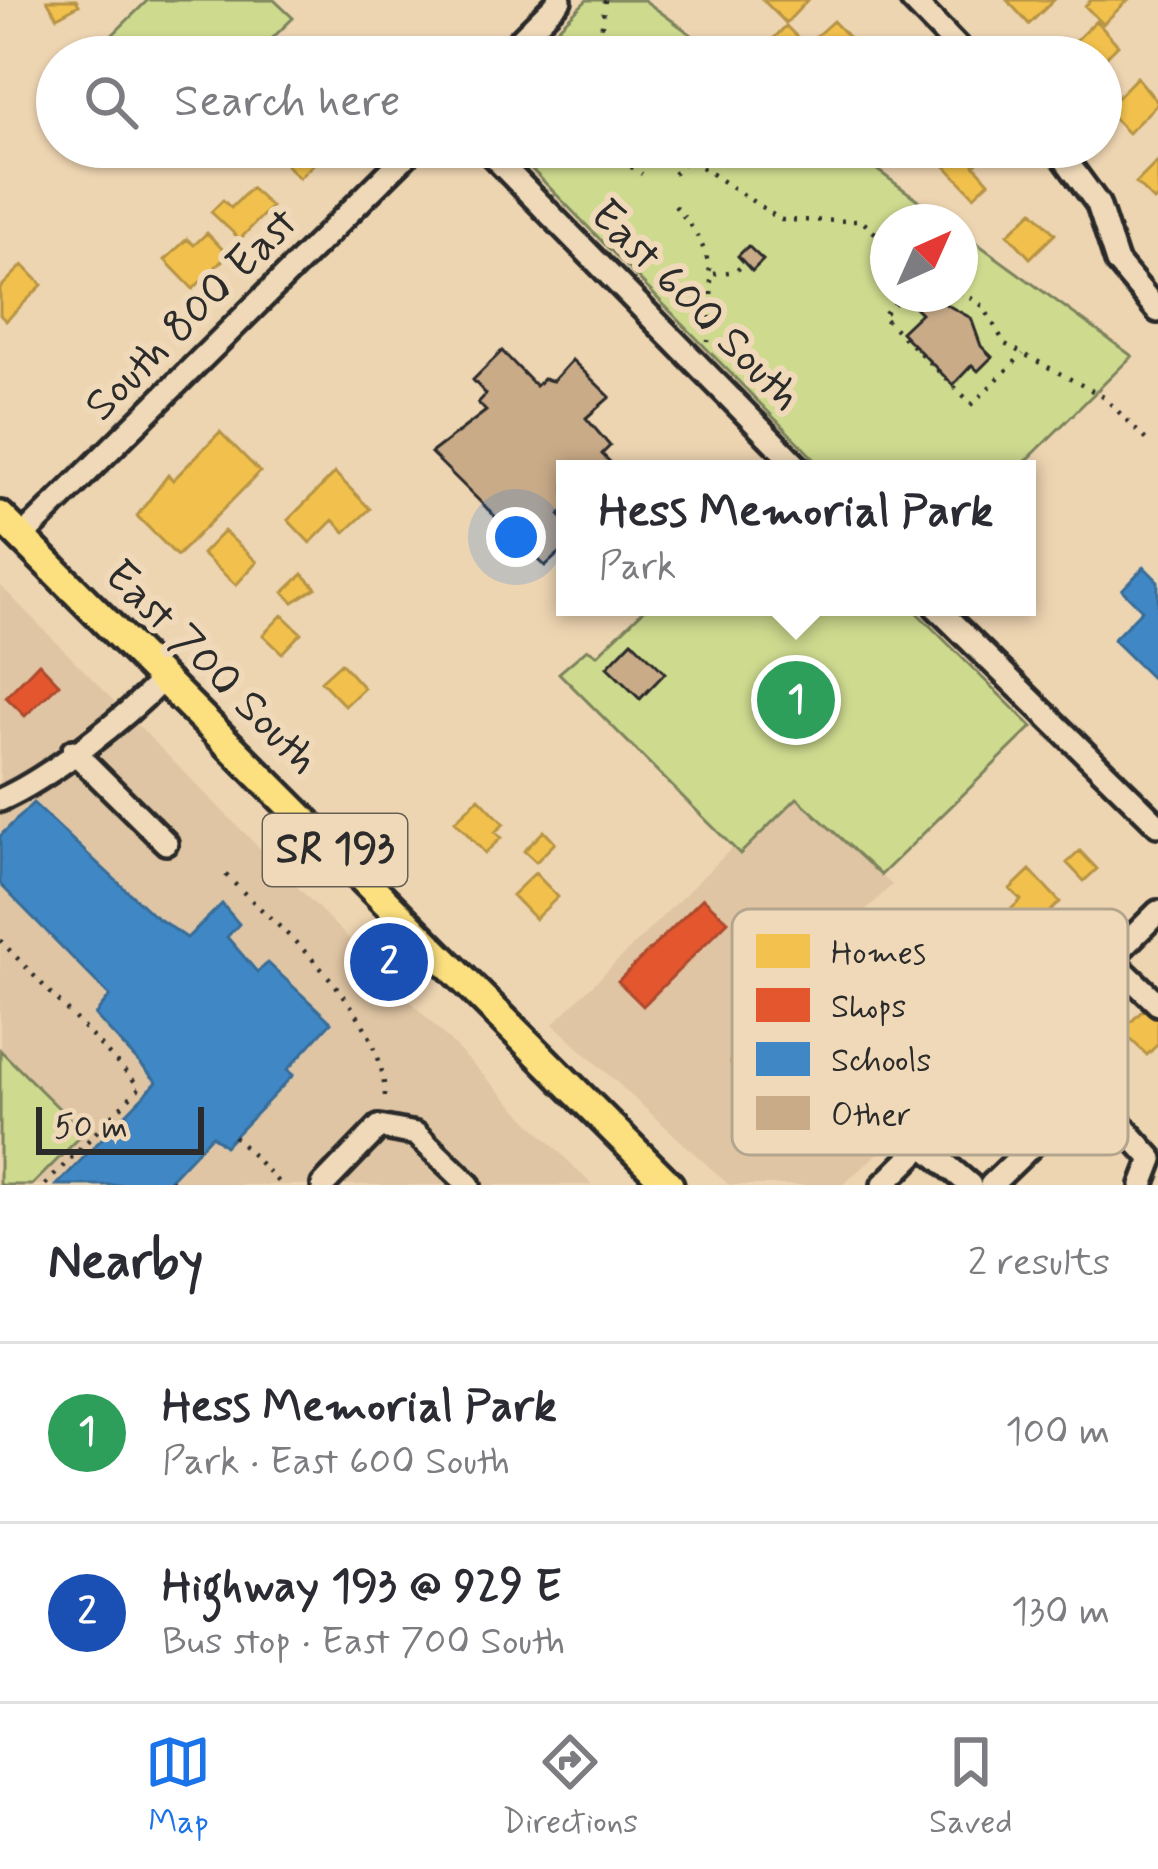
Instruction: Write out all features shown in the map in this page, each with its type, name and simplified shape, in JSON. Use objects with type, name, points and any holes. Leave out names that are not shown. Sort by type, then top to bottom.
[{"type":"main road","name":"East 700 South","points":[[0,516],[669,1185]]},
{"type":"street","points":[[524,36],[560,0]]},
{"type":"street","points":[[911,0],[947,36]]},
{"type":"street","name":"South 800 East","points":[[22,537],[394,168]]},
{"type":"street","name":"East 600 South","points":[[505,168],[791,460]]},
{"type":"street","points":[[1071,168],[1098,204],[1118,262],[1158,310]]},
{"type":"street","points":[[945,616],[1158,825]]},
{"type":"street","points":[[0,800],[23,790],[130,713],[163,680]]},
{"type":"street","points":[[73,751],[166,843]]},
{"type":"street","points":[[1128,942],[1158,913]]},
{"type":"street","points":[[1128,975],[1158,1004]]},
{"type":"street","points":[[322,1185],[379,1127],[416,1134],[469,1185]]},
{"type":"street","points":[[1128,1132],[1152,1159],[1142,1185]]},
{"type":"street","points":[[883,1185],[913,1155]]},
{"type":"street","points":[[935,1155],[970,1185]]},
{"type":"street","points":[[991,1185],[1022,1155]]},
{"type":"path","points":[[600,36],[604,0]]},
{"type":"path","points":[[633,168],[642,174]]},
{"type":"path","points":[[674,174],[679,168]]},
{"type":"path","points":[[699,168],[781,220],[862,220],[870,227]]},
{"type":"path","points":[[675,206],[696,229],[714,274],[708,344],[693,360]]},
{"type":"path","points":[[714,274],[736,271],[746,262]]},
{"type":"path","points":[[978,303],[1005,344],[1104,397],[1150,444]]},
{"type":"path","points":[[886,312],[882,316],[972,404],[1024,352]]},
{"type":"path","points":[[226,875],[366,1020],[384,1066],[385,1097]]},
{"type":"path","points":[[0,940],[140,1087],[45,1185]]},
{"type":"path","points":[[234,1136],[281,1185]]},
{"type":"shaded area","points":[[0,585],[108,695],[592,1185],[0,1185]]},
{"type":"shaded area","points":[[797,797],[892,885],[867,909],[732,909],[732,1155],[876,1155],[842,1185],[729,1185],[553,1024],[733,847],[741,853]]},
{"type":"green space","points":[[148,0],[274,0],[293,18],[275,36],[111,36]]},
{"type":"green space","points":[[587,0],[644,0],[693,36],[550,36]]},
{"type":"green space","points":[[530,168],[875,168],[924,204],[870,204],[870,312],[978,312],[978,244],[1132,356],[1027,460],[815,460]]},
{"type":"green space","points":[[638,616],[920,616],[1032,727],[881,875],[797,798],[740,854],[559,673],[587,649],[597,655]]},
{"type":"green space","points":[[0,1050],[84,1133],[32,1185],[0,1185]]},
{"type":"building: Homes","points":[[47,0],[76,0],[79,5],[57,17]]},
{"type":"building: Homes","points":[[763,0],[808,0],[786,23]]},
{"type":"building: Homes","points":[[1007,0],[1054,0],[1029,24]]},
{"type":"building: Homes","points":[[1091,0],[1128,0],[1103,24],[1085,6]]},
{"type":"building: Homes","points":[[833,21],[847,36],[816,36]]},
{"type":"building: Homes","points":[[1096,21],[1110,36],[1081,36]]},
{"type":"building: Homes","points":[[786,26],[796,36],[776,36]]},
{"type":"building: Homes","points":[[1137,77],[1158,103],[1128,133],[1122,127],[1122,92]]},
{"type":"building: Homes","points":[[1158,161],[1158,197],[1154,201],[1136,183]]},
{"type":"building: Homes","points":[[289,168],[309,168],[299,178]]},
{"type":"building: Homes","points":[[947,168],[977,168],[989,182],[974,196]]},
{"type":"building: Homes","points":[[251,188],[271,207],[240,239],[211,212],[223,200],[231,208]]},
{"type":"building: Homes","points":[[1033,211],[1055,234],[1030,258],[1008,234]]},
{"type":"building: Homes","points":[[207,233],[228,255],[193,289],[165,260],[187,239],[194,245]]},
{"type":"building: Homes","points":[[23,265],[42,285],[6,321],[0,315],[0,288]]},
{"type":"building: Homes","points":[[220,432],[260,472],[177,556],[137,516],[168,475],[173,480]]},
{"type":"building: Homes","points":[[335,473],[370,509],[345,532],[333,520],[310,543],[288,520]]},
{"type":"building: Homes","points":[[224,531],[257,562],[236,585],[202,554]]},
{"type":"building: Homes","points":[[303,574],[316,588],[293,602],[284,592]]},
{"type":"building: Homes","points":[[282,615],[301,633],[282,653],[263,635]]},
{"type":"building: Homes","points":[[341,663],[364,688],[345,706],[321,681]]},
{"type":"building: Homes","points":[[479,798],[504,824],[495,832],[501,838],[485,853],[455,821]]},
{"type":"building: Homes","points":[[544,831],[555,843],[536,862],[524,851]]},
{"type":"building: Homes","points":[[1080,851],[1097,869],[1084,881],[1067,863]]},
{"type":"building: Homes","points":[[1030,870],[1060,902],[1053,909],[1011,909],[1021,900],[1010,889]]},
{"type":"building: Homes","points":[[535,873],[558,897],[535,919],[512,895]]},
{"type":"building: Homes","points":[[1151,1002],[1158,1009],[1158,1044],[1147,1055],[1128,1037],[1128,1025]]},
{"type":"building: Shops","points":[[39,663],[59,684],[25,716],[6,697]]},
{"type":"building: Shops","points":[[703,898],[728,921],[643,1006],[618,981]]},
{"type":"building: Schools","points":[[1144,567],[1158,581],[1158,684],[1113,640],[1142,610],[1122,590]]},
{"type":"building: Schools","points":[[33,803],[153,915],[187,938],[222,904],[239,924],[227,937],[257,972],[268,963],[331,1022],[287,1070],[293,1075],[225,1146],[212,1135],[165,1185],[57,1185],[157,1082],[95,1015],[110,996],[0,884],[0,836]]},
{"type":"building: Other","points":[[748,246],[763,260],[752,271],[738,256]]},
{"type":"building: Other","points":[[960,312],[971,318],[981,346],[992,357],[978,371],[972,365],[953,385],[901,332],[921,313]]},
{"type":"building: Other","points":[[502,351],[536,386],[543,379],[553,381],[572,360],[610,397],[586,418],[610,446],[602,454],[608,460],[556,460],[556,556],[545,566],[431,453],[486,411],[478,403],[486,394],[473,380]]},
{"type":"building: Other","points":[[632,641],[665,673],[640,699],[607,667]]},
{"type":"place","name":"Hess Memorial Park","points":[[796,700]]},
{"type":"place","name":"Highway 193 @ 929 E","points":[[389,962]]}]
